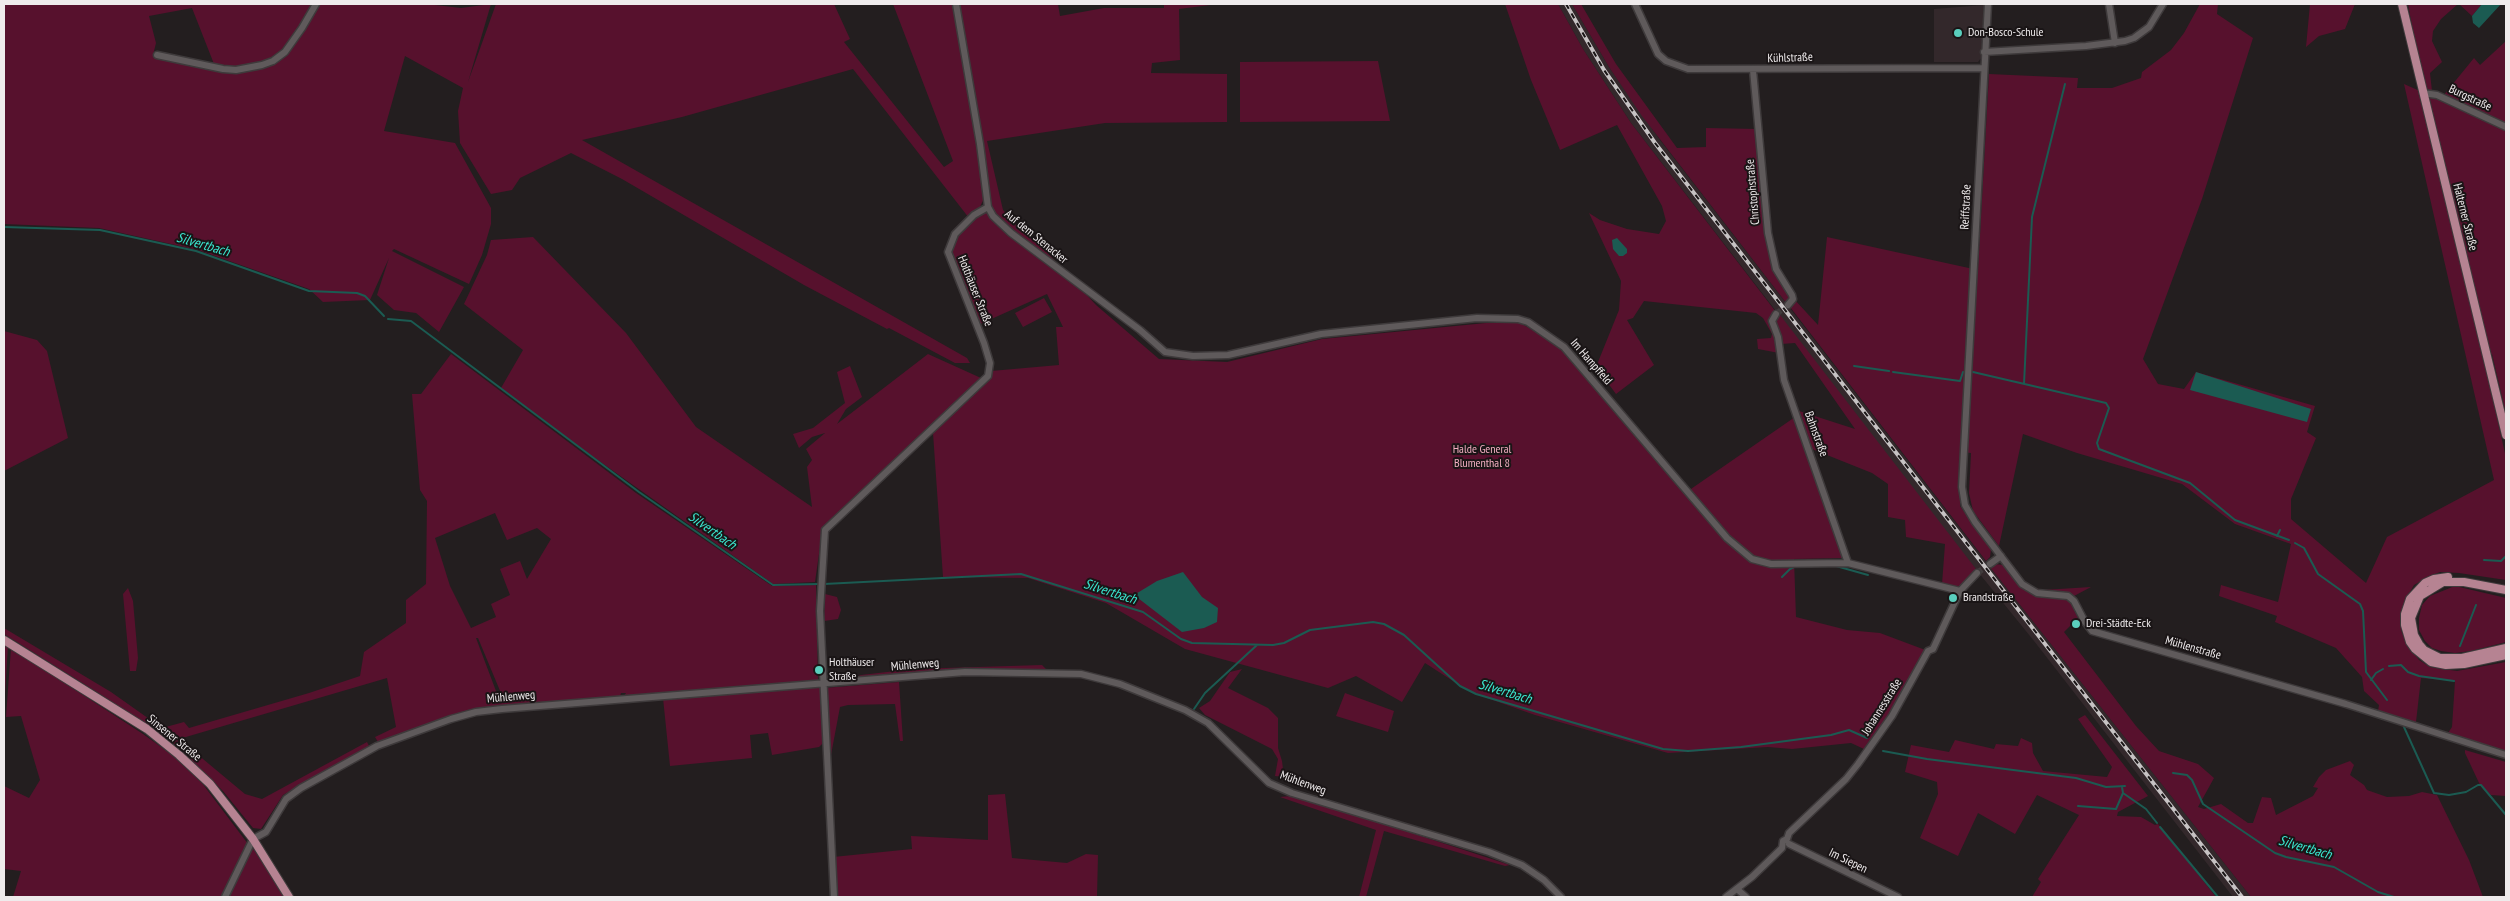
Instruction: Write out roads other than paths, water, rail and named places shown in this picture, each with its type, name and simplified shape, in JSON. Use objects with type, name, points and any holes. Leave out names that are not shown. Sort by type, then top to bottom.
[{"type":"main road","name":"Halterner Straße","points":[[2402,4],[2506,435]]},
{"type":"main road","points":[[2464,582],[2455,577],[2445,577],[2434,579],[2417,590],[2410,599],[2405,614],[2405,625],[2410,642],[2421,655],[2440,665],[2464,664],[2506,655]]},
{"type":"main road","points":[[2506,590],[2464,582],[2443,582],[2424,592],[2418,599],[2411,618],[2414,635],[2419,644],[2431,654],[2451,658],[2475,656],[2506,648]]},
{"type":"main road","name":"Sinsener Straße","points":[[4,640],[148,730],[180,755],[210,784],[253,839],[289,897]]},
{"type":"street","points":[[157,55],[223,69],[236,70],[262,65],[285,52],[316,4]]},
{"type":"street","name":"Auf dem Stenacker","points":[[956,4],[980,144],[988,207],[993,216],[1011,233],[1140,330],[1165,352]]},
{"type":"street","name":"Kühlstraße","points":[[1635,4],[1653,48],[1666,61],[1688,69],[1984,68]]},
{"type":"street","name":"Reiffstraße","points":[[1966,410],[1988,4]]},
{"type":"street","points":[[2109,4],[2115,43]]},
{"type":"street","points":[[1984,52],[2115,43],[2134,38],[2149,27],[2163,4]]},
{"type":"street","name":"Christophstraße","points":[[1753,70],[1768,233],[1776,269],[1792,295],[1793,300],[1788,305]]},
{"type":"street","name":"Burgstraße","points":[[2423,93],[2437,95],[2506,128]]},
{"type":"street","name":"Holthäuser Straße","points":[[834,897],[822,684],[820,590],[825,530],[988,376],[990,363],[984,344],[948,252],[955,234],[974,215],[988,207]]},
{"type":"street","name":"Bahnstraße","points":[[1776,314],[1772,322],[1778,338],[1784,380],[1848,563]]},
{"type":"street","name":"Im Hampffeld","points":[[1165,352],[1193,356],[1228,355],[1321,334],[1494,317],[1528,322],[1564,347],[1727,538],[1752,559],[1771,564],[1848,563]]},
{"type":"street","name":"Mühlenstraße","points":[[1966,410],[1962,487],[1965,505],[1975,522],[2022,584],[2031,591],[2064,595],[2074,600],[2085,622],[2092,631],[2446,735],[2506,755]]},
{"type":"street","points":[[1990,564],[2001,556]]},
{"type":"street","points":[[1848,563],[1960,591]]},
{"type":"street","name":"Johannesstraße","points":[[1726,897],[1752,877],[1787,843],[1789,833],[1846,779],[1892,716],[1925,656],[1933,649],[1960,591],[1977,573]]},
{"type":"street","name":"Mühlenweg","points":[[253,839],[266,832],[286,799],[301,788],[377,746],[476,712],[965,672],[1081,674],[1120,684],[1185,710],[1208,723],[1269,783],[1292,793],[1489,852],[1522,865],[1544,880],[1561,897]]},
{"type":"street","points":[[225,897],[253,839]]},
{"type":"street","name":"Im Siepen","points":[[1787,843],[1898,897]]},
{"type":"street","points":[[1737,889],[1746,897]]},
{"type":"waterway","points":[[2024,384],[2032,217],[2065,84]]},
{"type":"waterway","name":"Silvertbach","points":[[4,227],[100,230],[196,251],[309,291],[357,293],[365,296],[384,316]]},
{"type":"waterway","name":"Silvertbach","points":[[388,319],[411,321],[639,492],[773,585],[819,584]]},
{"type":"waterway","points":[[1854,366],[1889,371]]},
{"type":"waterway","points":[[1893,372],[1960,381],[1963,372]]},
{"type":"waterway","points":[[1973,372],[2106,403],[2109,408],[2097,443],[2099,449],[2190,483],[2235,520],[2289,540]]},
{"type":"waterway","points":[[2277,536],[2280,530]]},
{"type":"waterway","points":[[2295,543],[2304,548],[2318,574],[2360,604],[2363,611],[2366,672],[2387,700]]},
{"type":"waterway","points":[[2484,560],[2501,561],[2506,556]]},
{"type":"waterway","points":[[1782,577],[1796,566]]},
{"type":"waterway","points":[[1836,566],[1868,575]]},
{"type":"waterway","name":"Silvertbach","points":[[824,584],[1021,574],[1143,612],[1181,639],[1192,643],[1273,645],[1284,643],[1310,630],[1373,622],[1384,624],[1404,635],[1460,686],[1476,694],[1663,749],[1688,751],[1741,747],[1831,735],[1849,730],[1867,738]]},
{"type":"waterway","points":[[2460,646],[2476,605]]},
{"type":"waterway","points":[[1194,709],[1205,693],[1257,645]]},
{"type":"waterway","points":[[2389,666],[2401,665],[2408,672],[2419,676],[2454,681]]},
{"type":"waterway","points":[[2371,680],[2376,673],[2383,669]]},
{"type":"waterway","points":[[2404,727],[2434,793],[2449,795],[2466,792],[2481,785],[2506,815]]},
{"type":"waterway","name":"Silvertbach","points":[[1883,751],[1927,759],[2076,778],[2106,787],[2125,786]]},
{"type":"waterway","name":"Silvertbach","points":[[2173,773],[2187,775],[2192,780],[2203,804],[2275,853],[2334,867],[2378,892],[2394,897]]},
{"type":"waterway","points":[[2122,787],[2123,793],[2146,809],[2157,823]]},
{"type":"waterway","points":[[2078,806],[2116,809],[2123,793]]},
{"type":"waterway","points":[[2160,827],[2218,897]]},
{"type":"tunnel","points":[[1776,314],[1788,305]]},
{"type":"tunnel","points":[[1977,573],[1990,564]]},
{"type":"railway","points":[[1566,4],[1604,70],[1655,143],[2242,897]]},
{"type":"place","name":"Don-Bosco-Schule","points":[[1958,33]]},
{"type":"place","name":"Brandstraße","points":[[1953,598]]},
{"type":"place","name":"Drei-Städte-Eck","points":[[2076,624]]},
{"type":"place","name":"Holthäuser Straße","points":[[819,670]]},
{"type":"park label","name":"Halde General Blumenthal 8","points":[[1482,457]]}]
